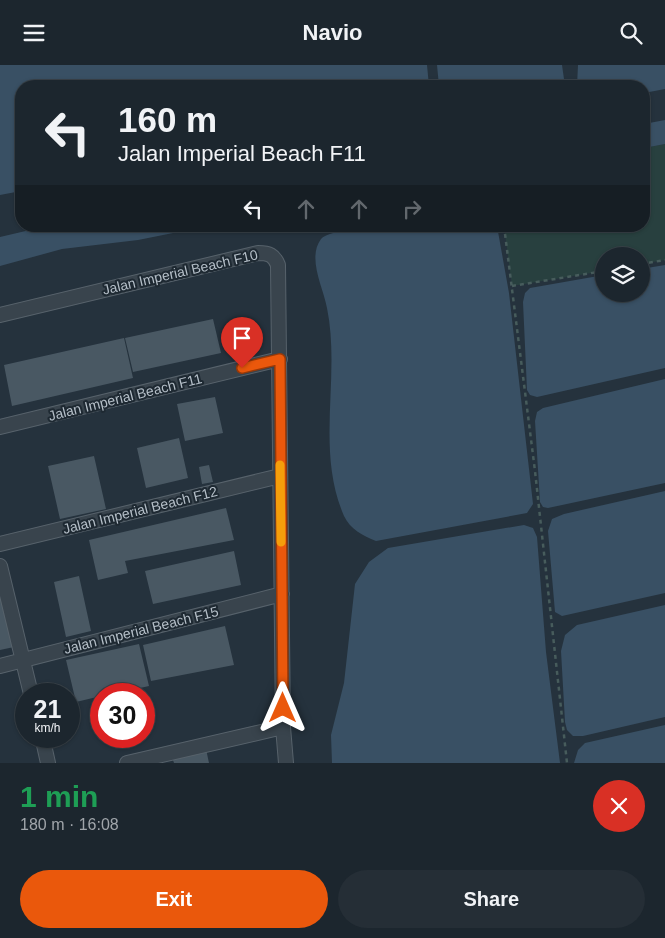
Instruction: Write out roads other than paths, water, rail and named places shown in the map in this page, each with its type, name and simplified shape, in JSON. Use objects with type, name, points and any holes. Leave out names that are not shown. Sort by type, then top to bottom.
[{"type":"street","name":"Jalan Imperial Beach F10","points":[[0,315],[258,253],[265,253],[275,259],[278,265],[283,727],[286,763]]},
{"type":"street","name":"Jalan Imperial Beach F11","points":[[0,427],[280,359]]},
{"type":"street","name":"Jalan Imperial Beach F12","points":[[0,544],[280,476]]},
{"type":"street","points":[[0,565],[28,683]]},
{"type":"street","name":"Jalan Imperial Beach F15","points":[[0,666],[282,594]]},
{"type":"street","points":[[127,763],[283,727]]},
{"type":"street","points":[[45,748],[48,763]]},
{"type":"water","points":[[0,65],[427,65],[428,80],[15,80],[15,192],[0,195]]},
{"type":"water","points":[[437,65],[562,65],[564,80],[438,80]]},
{"type":"water","points":[[578,65],[665,65],[665,89],[650,92],[650,80],[577,80]]},
{"type":"water","points":[[665,120],[665,144],[650,147],[650,123]]},
{"type":"water","points":[[21,232],[178,232],[138,240],[62,249],[0,266],[0,237]]},
{"type":"water","points":[[498,232],[509,293],[533,504],[527,513],[376,541],[357,532],[347,521],[336,491],[331,465],[331,334],[327,308],[317,273],[315,255],[321,239],[333,233]]},
{"type":"water","points":[[665,265],[665,368],[537,397],[530,395],[527,390],[523,302],[525,293],[530,288],[595,277],[595,302],[650,302],[650,268]]},
{"type":"water","points":[[665,379],[665,483],[548,508],[543,507],[540,502],[535,421],[537,412],[543,408]]},
{"type":"water","points":[[665,491],[665,593],[562,616],[555,612],[548,531],[552,519],[564,514]]},
{"type":"water","points":[[524,525],[533,528],[537,537],[546,652],[560,763],[332,763],[331,735],[344,683],[355,584],[369,562],[388,548]]},
{"type":"water","points":[[665,605],[665,717],[583,736],[573,736],[567,730],[565,722],[561,651],[565,635],[577,625]]},
{"type":"water","points":[[665,725],[665,763],[574,763],[578,750],[585,743]]}]
